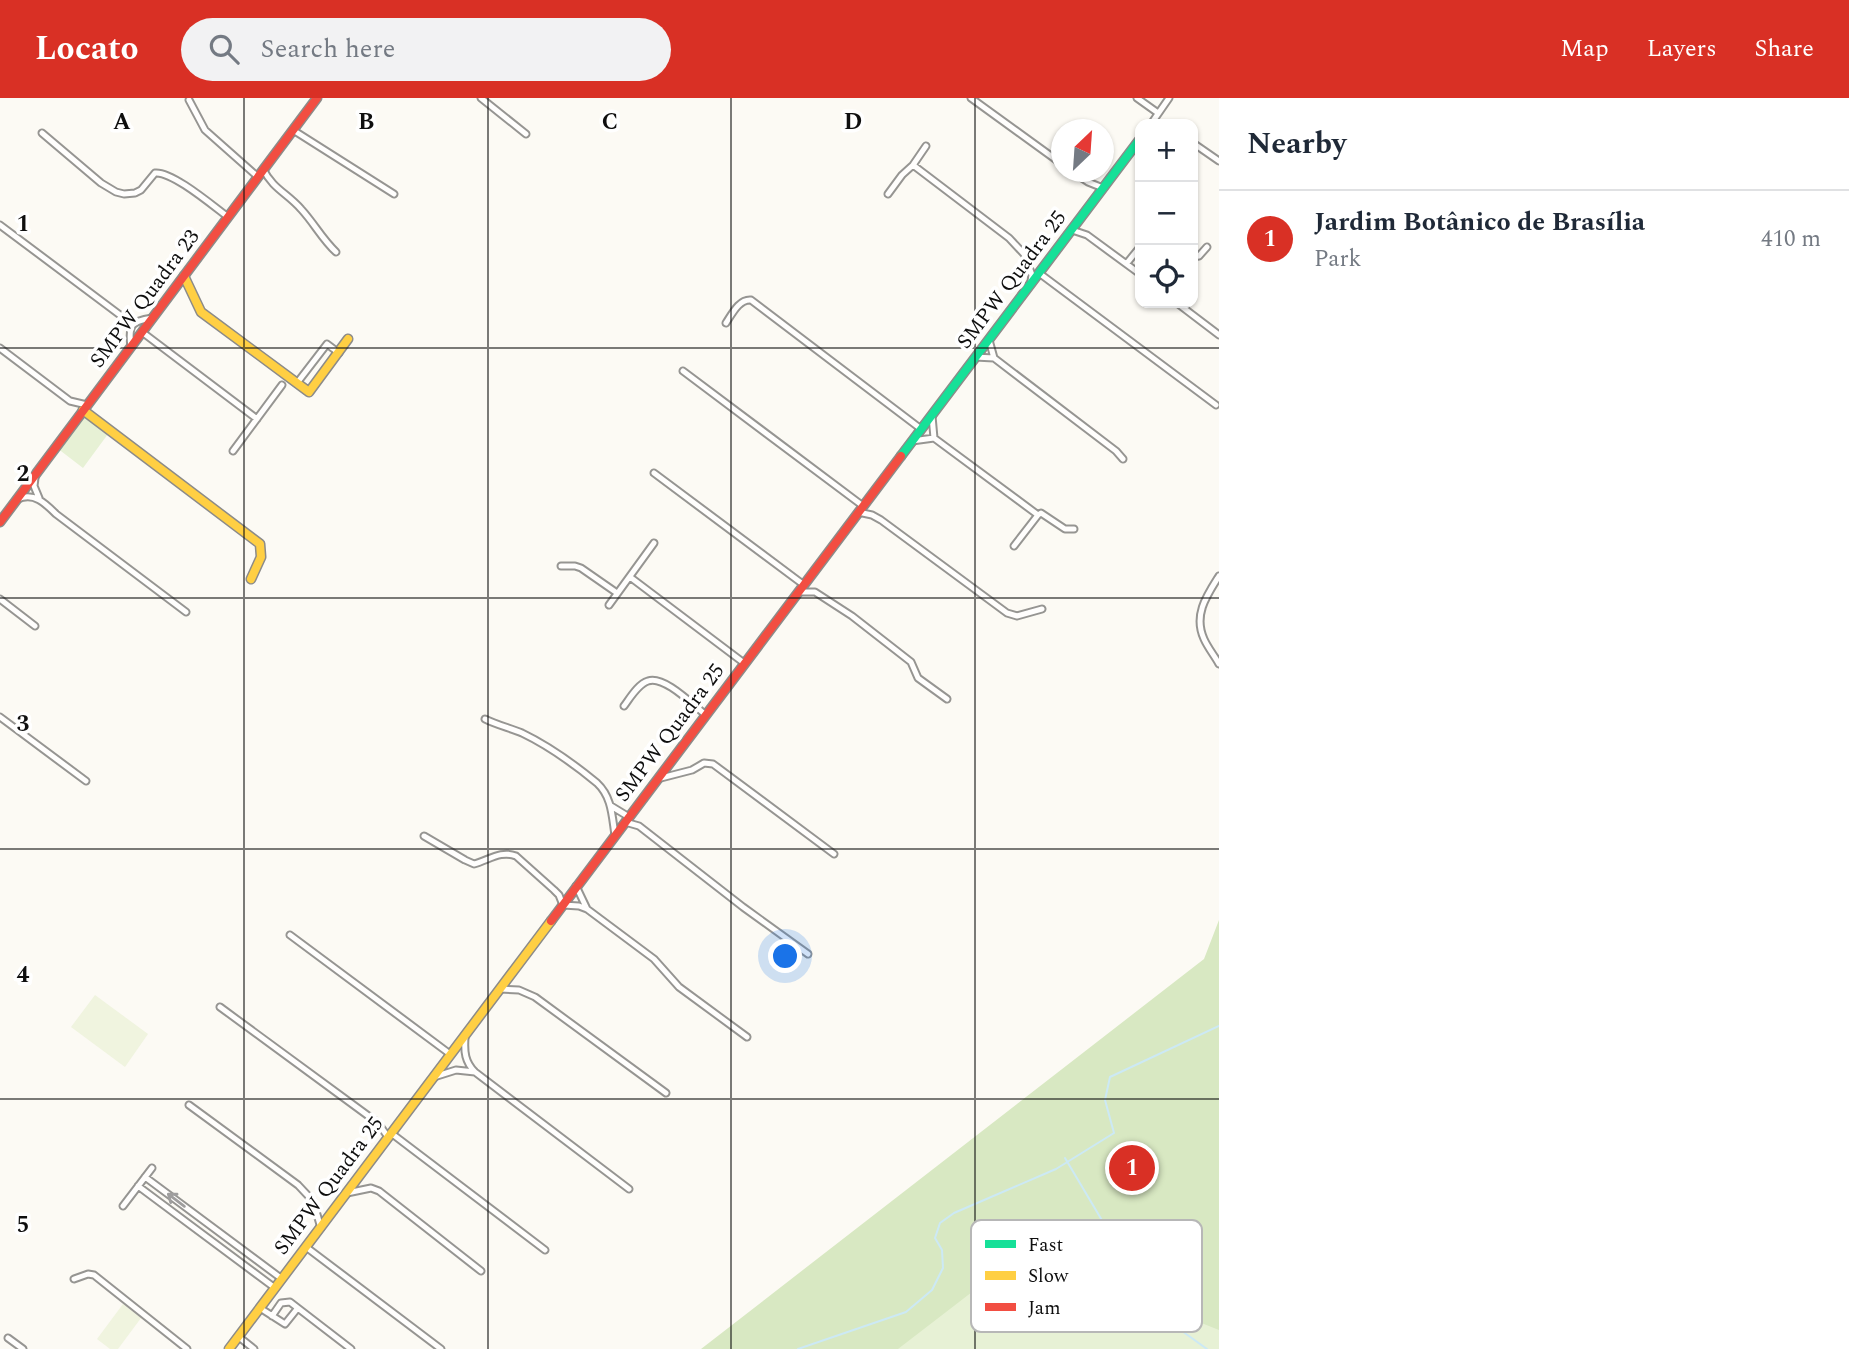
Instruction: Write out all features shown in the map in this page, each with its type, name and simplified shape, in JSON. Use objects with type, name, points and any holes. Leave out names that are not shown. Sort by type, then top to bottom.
[{"type":"street","points":[[481,98],[526,134]]},
{"type":"street","points":[[971,98],[1051,156]]},
{"type":"street","points":[[1137,98],[1158,113]]},
{"type":"street","points":[[1154,119],[1169,98]]},
{"type":"street","name":"SMPW Quadra 23","points":[[0,522],[316,99]]},
{"type":"street","points":[[190,100],[205,130],[300,208],[336,251]]},
{"type":"street","points":[[293,130],[394,194]]},
{"type":"street","points":[[42,133],[101,183],[117,192],[135,193],[141,190],[155,173],[163,173],[228,217]]},
{"type":"street","points":[[888,194],[926,146]]},
{"type":"street","name":"SMPW Quadra 25","points":[[229,1349],[1135,146]]},
{"type":"street","points":[[1198,146],[1219,161]]},
{"type":"street","points":[[913,165],[1018,247],[1032,275],[1031,284]]},
{"type":"street","points":[[258,176],[270,182]]},
{"type":"street","points":[[1088,182],[1101,192]]},
{"type":"street","points":[[1080,220],[1087,234]]},
{"type":"street","points":[[0,225],[132,324]]},
{"type":"street","points":[[1072,230],[1087,234],[1135,270]]},
{"type":"street","points":[[1198,256],[1207,247]]},
{"type":"street","points":[[1127,263],[1135,253]]},
{"type":"street","points":[[1039,273],[1216,405]]},
{"type":"street","points":[[184,276],[201,312],[309,392],[348,339]]},
{"type":"street","points":[[726,323],[741,303],[751,300],[921,429]]},
{"type":"street","points":[[1184,308],[1219,335]]},
{"type":"street","points":[[131,347],[129,334],[132,324],[152,318]]},
{"type":"street","points":[[142,332],[257,419]]},
{"type":"street","points":[[989,340],[995,358],[1123,459]]},
{"type":"street","points":[[297,383],[327,344],[339,353]]},
{"type":"street","points":[[0,348],[260,544],[262,554],[251,579]]},
{"type":"street","points":[[975,357],[995,358]]},
{"type":"street","points":[[683,371],[860,509],[881,520],[1007,613],[1017,616],[1042,610]]},
{"type":"street","points":[[233,452],[282,385]]},
{"type":"street","points":[[70,401],[83,411]]},
{"type":"street","points":[[932,415],[934,438]]},
{"type":"street","points":[[912,441],[934,438],[1038,515],[1043,514],[1062,527],[1074,530]]},
{"type":"street","points":[[654,473],[804,585],[852,616],[911,662],[918,678],[947,699]]},
{"type":"street","points":[[36,474],[36,492],[56,514],[186,612]]},
{"type":"street","points":[[13,504],[24,497],[42,501]]},
{"type":"street","points":[[1014,546],[1038,515]]},
{"type":"street","points":[[609,605],[654,543]]},
{"type":"street","points":[[561,566],[581,568],[617,593]]},
{"type":"street","points":[[1219,576],[1206,597],[1199,621],[1203,638],[1219,664]]},
{"type":"street","points":[[630,577],[744,663]]},
{"type":"street","points":[[804,585],[815,592]]},
{"type":"street","points":[[0,599],[35,626]]},
{"type":"street","points":[[624,706],[643,684],[653,680],[664,683],[706,715]]},
{"type":"street","points":[[0,717],[86,781]]},
{"type":"street","points":[[485,719],[518,731],[548,747],[602,788],[611,806],[615,836]]},
{"type":"street","points":[[657,779],[692,771],[704,763],[713,764],[834,854]]},
{"type":"street","points":[[611,806],[808,954]]},
{"type":"street","points":[[424,836],[474,864],[503,853],[512,854],[554,890],[563,905],[587,909],[654,959],[679,987],[747,1037]]},
{"type":"street","points":[[576,886],[587,909]]},
{"type":"street","points":[[290,935],[450,1054]]},
{"type":"street","points":[[500,989],[519,990],[535,997],[666,1093]]},
{"type":"street","points":[[220,1007],[545,1250]]},
{"type":"street","points":[[465,1035],[465,1056],[468,1065],[475,1072],[629,1189]]},
{"type":"street","points":[[433,1078],[456,1070],[475,1072]]},
{"type":"street","points":[[189,1105],[299,1185],[313,1201],[321,1228]]},
{"type":"street","points":[[378,1123],[391,1133]]},
{"type":"street","points":[[123,1206],[152,1168]]},
{"type":"street","points":[[145,1177],[282,1279]]},
{"type":"street","points":[[138,1186],[275,1288]]},
{"type":"street","points":[[346,1193],[371,1188],[379,1191],[481,1271]]},
{"type":"street","points":[[192,1227],[200,1217]]},
{"type":"street","points":[[306,1247],[441,1349]]},
{"type":"street","points":[[249,1269],[256,1259]]},
{"type":"street","points":[[74,1279],[88,1274],[94,1275],[187,1349]]},
{"type":"street","points":[[272,1316],[283,1302],[290,1302],[351,1349]]},
{"type":"street","points":[[260,1308],[284,1324],[298,1309]]},
{"type":"street","points":[[239,1337],[254,1349]]},
{"type":"street","points":[[8,1338],[23,1349]]},
{"type":"green space","points":[[83,415],[108,434],[83,468],[57,448]]},
{"type":"green space","points":[[1219,920],[1219,1330],[1202,1323],[1202,1220],[971,1220],[971,1293],[898,1349],[701,1349],[1204,959]]},
{"type":"green space","points":[[1219,987],[1219,1349],[871,1349],[971,1245],[971,1332],[1202,1332],[1202,1220],[995,1220]]},
{"type":"green space","points":[[95,995],[148,1034],[125,1067],[71,1027]]},
{"type":"green space","points":[[123,1304],[141,1318],[118,1349],[110,1349],[97,1339]]},
{"type":"waterway","points":[[798,1349],[906,1312],[932,1290],[943,1268],[942,1250],[935,1238],[940,1223],[954,1213],[1056,1169],[1114,1133],[1105,1100],[1110,1077],[1219,1026]]},
{"type":"waterway","points":[[1065,1158],[1102,1220]]},
{"type":"waterway","points":[[1183,1332],[1207,1349]]},
{"type":"traffic: fast","points":[[901,456],[1135,146]]},
{"type":"traffic: slow","points":[[184,276],[201,312],[309,392],[348,339]]},
{"type":"traffic: slow","points":[[83,410],[260,544],[261,557],[251,579]]},
{"type":"traffic: slow","points":[[229,1349],[551,921]]},
{"type":"traffic: jam","points":[[0,522],[317,98]]},
{"type":"traffic: jam","points":[[551,921],[901,456]]},
{"type":"place","name":"Jardim Botânico de Brasília","points":[[1132,1168]]}]
